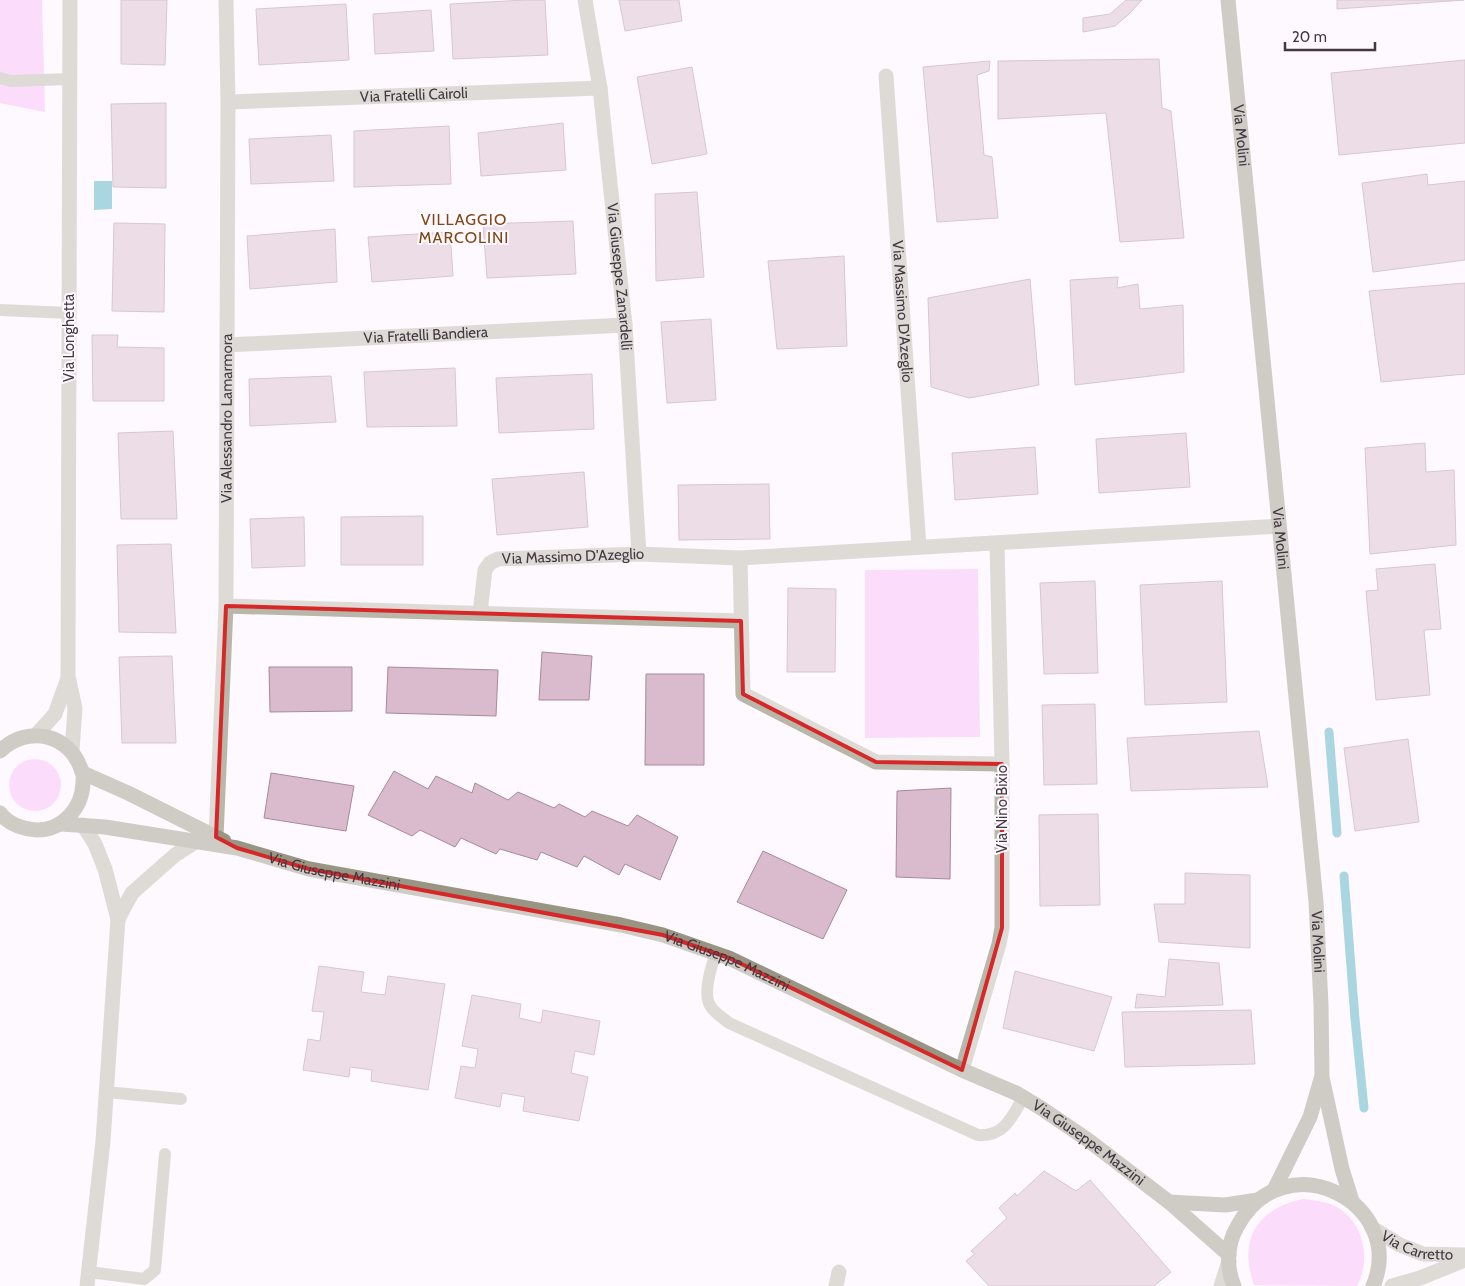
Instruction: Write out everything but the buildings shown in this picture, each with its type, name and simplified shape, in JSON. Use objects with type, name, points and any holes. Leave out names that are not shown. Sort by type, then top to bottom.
[{"type":"street","name":"Via Longhetta","points":[[70,0],[68,676],[75,708],[72,751]]},
{"type":"street","name":"Via Alessandro Lamarmora","points":[[216,837],[226,606],[228,102],[226,0]]},
{"type":"street","name":"Via Giuseppe Zanardelli","points":[[585,0],[600,88],[624,325],[640,554]]},
{"type":"street","name":"Via Molini","points":[[1228,0],[1316,902],[1322,1077],[1342,1169],[1352,1201]]},
{"type":"street","name":"Via Massimo D'Azeglio","points":[[886,76],[919,547]]},
{"type":"street","name":"Via Fratelli Cairoli","points":[[228,102],[600,88]]},
{"type":"street","name":"Via Fratelli Bandiera","points":[[227,345],[624,325]]},
{"type":"street","name":"Via Massimo D'Azeglio","points":[[480,613],[485,570],[490,563],[498,559],[640,554],[740,558],[1280,526]]},
{"type":"street","name":"Via Nino Bixio","points":[[962,1070],[1002,928],[1002,764],[997,543]]},
{"type":"street","points":[[740,558],[743,694],[876,762],[1002,764]]},
{"type":"street","points":[[226,606],[741,620]]},
{"type":"street","name":"Via Longhetta","points":[[36,735],[55,714],[68,676]]},
{"type":"street","points":[[0,733],[16,739]]},
{"type":"street","points":[[0,751],[16,739],[36,735],[55,739],[72,751],[83,773],[83,794],[73,813],[62,824]]},
{"type":"street","name":"Via Giuseppe Mazzini","points":[[83,773],[128,792],[237,848]]},
{"type":"street","name":"Via Giuseppe Mazzini","points":[[0,814],[5,820],[24,829],[45,830],[62,824],[83,825],[237,848],[309,869],[621,925],[663,935],[716,954],[738,962],[1023,1098],[1081,1134],[1169,1202],[1229,1258]]},
{"type":"street","points":[[83,825],[96,844],[105,869],[118,919],[106,1092],[88,1279]]},
{"type":"street","points":[[118,919],[132,894],[138,888],[175,855],[197,841]]},
{"type":"street","name":"Via Molini","points":[[1274,1190],[1310,1117],[1322,1077]]},
{"type":"street","points":[[1221,1286],[1233,1234],[1243,1215],[1258,1200],[1274,1190],[1306,1184],[1338,1192],[1352,1201],[1364,1214],[1372,1228],[1378,1245],[1379,1262],[1373,1286]]},
{"type":"street","points":[[1169,1202],[1225,1205],[1258,1200]]},
{"type":"street","name":"Via Carretto","points":[[1372,1228],[1400,1245],[1423,1254],[1465,1255]]},
{"type":"street","points":[[1229,1258],[1234,1286]]},
{"type":"street","name":"Via Carretto","points":[[1392,1286],[1420,1278],[1465,1260]]},
{"type":"lane","points":[[0,78],[11,81],[70,79]]},
{"type":"lane","points":[[0,310],[69,313]]},
{"type":"lane","points":[[716,954],[709,972],[707,988],[710,1006],[729,1023],[978,1135],[989,1136],[998,1132],[1009,1122],[1023,1098]]},
{"type":"lane","points":[[106,1092],[181,1100]]},
{"type":"lane","points":[[88,1279],[144,1279],[155,1270],[165,1154]]},
{"type":"highlighted area","points":[[226,606],[741,621],[743,694],[876,762],[1002,764],[1002,928],[962,1070],[729,958],[663,935],[309,869],[237,848],[216,837]]},
{"type":"shaded area","points":[[0,0],[42,0],[45,112],[0,103]]},
{"type":"shaded area","points":[[978,569],[980,737],[865,738],[865,570]]},
{"type":"shaded area","points":[[35,759],[45,761],[53,767],[59,775],[61,785],[59,795],[53,803],[45,809],[35,811],[25,809],[17,803],[11,795],[9,785],[11,775],[17,767],[25,761]]},
{"type":"shaded area","points":[[1303,1199],[1333,1205],[1343,1211],[1358,1229],[1362,1240],[1364,1264],[1357,1286],[1254,1285],[1248,1254],[1250,1241],[1255,1229],[1273,1210]]},
{"type":"water","points":[[94,181],[112,181],[112,209],[94,210]]},
{"type":"waterway","points":[[1329,732],[1337,833]]},
{"type":"waterway","points":[[1344,876],[1364,1108]]},
{"type":"district","name":"VILLAGGIO MARCOLINI","points":[[464,228]]}]
